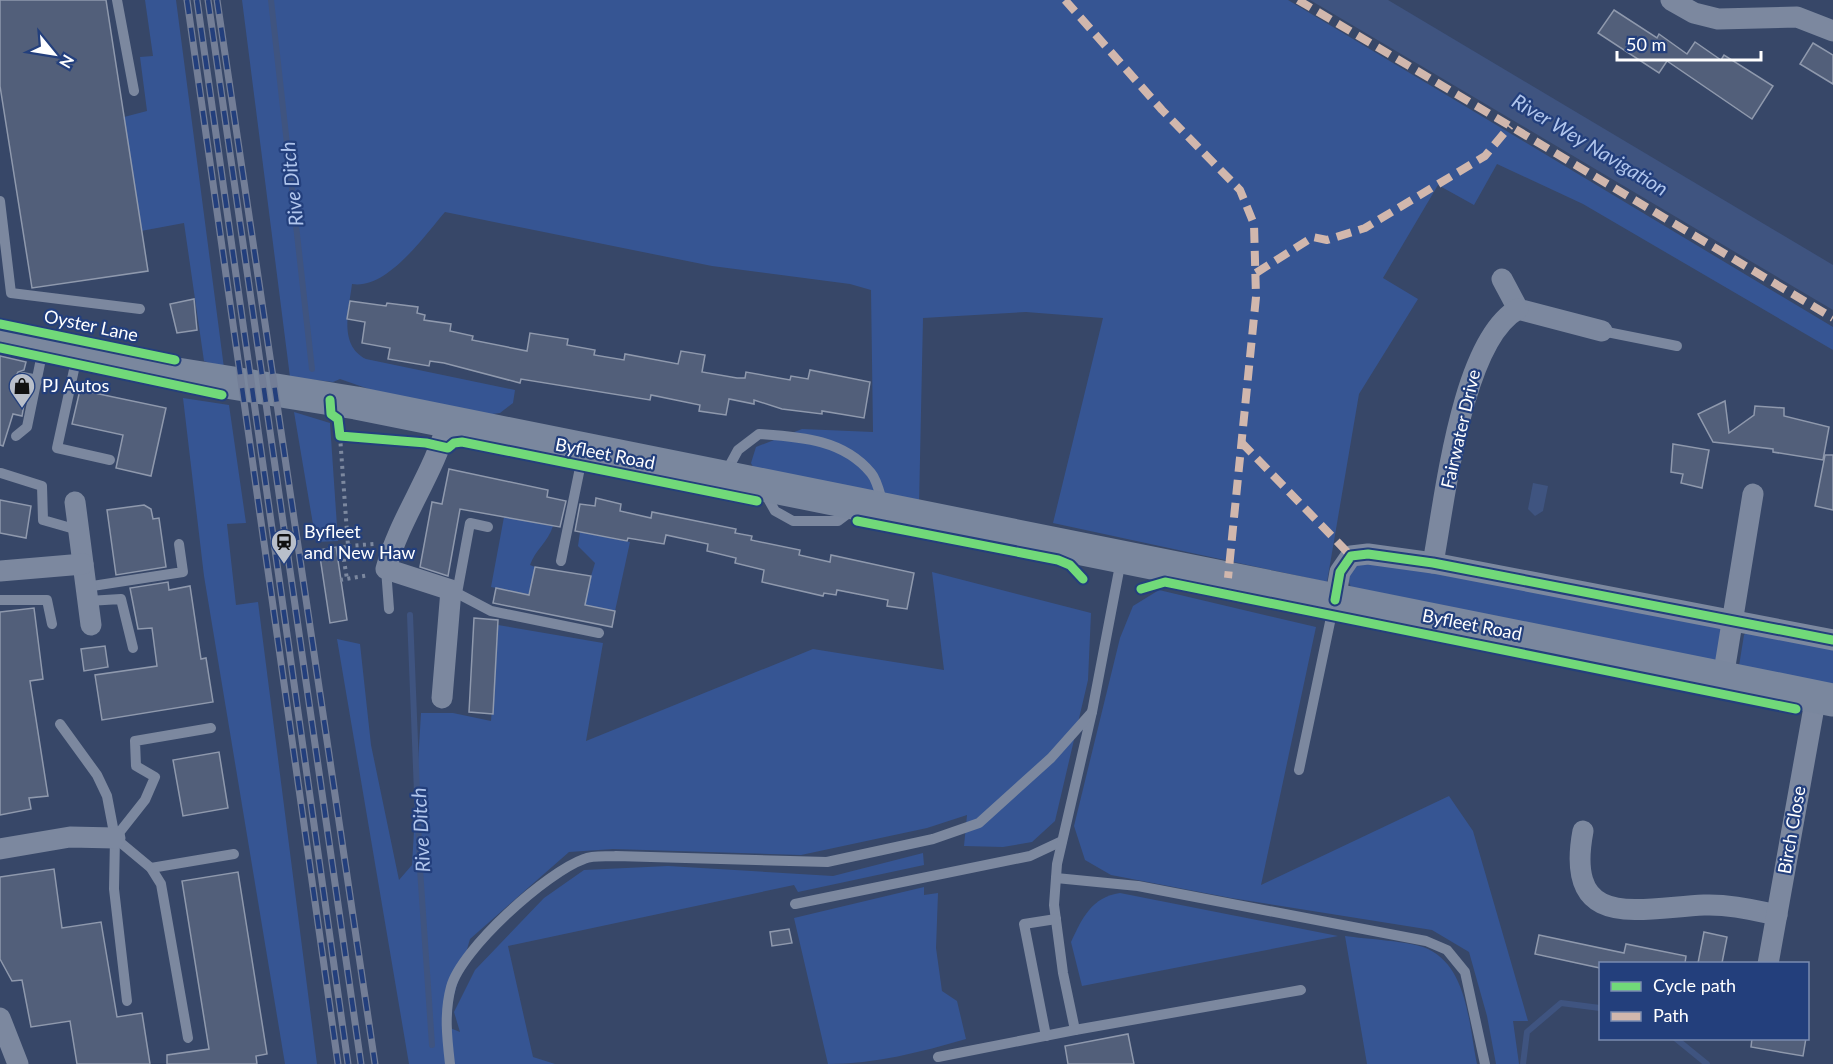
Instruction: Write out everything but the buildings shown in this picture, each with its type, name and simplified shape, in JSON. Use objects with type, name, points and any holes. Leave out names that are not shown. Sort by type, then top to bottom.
[{"type":"main road","name":"Oyster Lane","points":[[0,336],[224,383]]},
{"type":"main road","name":"Byfleet Road","points":[[224,383],[331,407],[448,422],[1825,698]]},
{"type":"street","points":[[1671,0],[1694,14],[1718,19],[1797,17],[1833,31]]},
{"type":"street","points":[[1502,279],[1518,309],[1602,331]]},
{"type":"street","name":"Fairwater Drive","points":[[1433,563],[1466,392],[1479,356],[1494,328],[1507,315],[1518,309]]},
{"type":"street","points":[[442,699],[454,592],[386,570],[393,543],[441,447],[448,422]]},
{"type":"street","points":[[1723,678],[1753,494]]},
{"type":"street","points":[[75,502],[92,625]]},
{"type":"street","points":[[1335,600],[1340,572],[1351,556],[1368,554],[1433,563],[1833,640]]},
{"type":"street","points":[[0,572],[83,564]]},
{"type":"street","name":"Birch Close","points":[[1768,962],[1825,698]]},
{"type":"street","points":[[1581,831],[1579,855],[1583,880],[1592,895],[1606,908],[1621,910],[1707,905],[1740,907],[1777,915]]},
{"type":"street","points":[[0,849],[70,837],[115,838]]},
{"type":"street","points":[[0,1018],[18,1064]]},
{"type":"lane","points":[[117,0],[134,91]]},
{"type":"lane","points":[[0,201],[10,293],[140,309]]},
{"type":"lane","points":[[1602,331],[1677,346]]},
{"type":"lane","points":[[16,436],[27,427],[43,346]]},
{"type":"lane","points":[[78,352],[57,448],[110,460]]},
{"type":"lane","points":[[23,377],[38,380]]},
{"type":"lane","points":[[723,477],[738,450],[759,434],[813,438],[850,454],[873,474],[872,507]]},
{"type":"lane","points":[[561,561],[584,449]]},
{"type":"lane","points":[[1,473],[42,486],[43,520],[78,530]]},
{"type":"lane","points":[[488,527],[470,523],[454,592],[490,611],[599,633]]},
{"type":"lane","points":[[87,594],[183,572],[179,543]]},
{"type":"lane","points":[[1075,1030],[1056,919],[1056,878],[1062,841],[1092,712],[1122,557]]},
{"type":"lane","points":[[386,570],[389,609]]},
{"type":"lane","points":[[87,594],[121,599],[133,648]]},
{"type":"lane","points":[[0,600],[47,600],[52,624]]},
{"type":"lane","points":[[1299,770],[1335,600]]},
{"type":"lane","points":[[450,1064],[445,1026],[451,986],[461,963],[539,884],[578,862],[586,858],[616,856],[827,862],[933,839],[979,823],[1051,758],[1092,712]]},
{"type":"lane","points":[[60,724],[102,785],[107,796],[115,838],[114,889],[128,1001]]},
{"type":"lane","points":[[115,838],[145,800],[155,777],[136,766],[135,741],[211,728]]},
{"type":"lane","points":[[115,838],[151,868],[161,884],[188,1038]]},
{"type":"lane","points":[[795,904],[1030,856],[1062,841]]},
{"type":"lane","points":[[151,868],[234,854]]},
{"type":"lane","points":[[1056,878],[1138,886],[1426,941],[1447,950],[1466,972],[1485,1064]]},
{"type":"lane","points":[[1046,1036],[1024,924],[1056,919]]},
{"type":"lane","points":[[938,1057],[1301,990]]},
{"type":"path","points":[[331,407],[338,419],[348,546]]},
{"type":"path","points":[[340,436],[351,437]]},
{"type":"path","points":[[347,579],[342,548],[393,543]]},
{"type":"path","points":[[340,580],[386,570]]},
{"type":"shaded area","points":[[145,0],[176,0],[224,368],[204,361],[184,223],[141,231],[124,117],[147,111],[140,57],[153,56]]},
{"type":"shaded area","points":[[242,0],[1288,0],[1833,327],[1833,350],[1583,204],[1497,164],[1474,205],[1438,185],[1383,278],[1418,299],[1359,394],[1327,582],[1053,523],[1103,318],[1026,312],[923,318],[919,506],[753,467],[751,463],[756,447],[802,429],[873,432],[871,290],[850,284],[712,266],[445,212],[392,270],[365,284],[352,284],[348,336],[357,353],[366,359],[515,390],[513,403],[500,413],[485,415],[386,395],[340,379],[333,382],[290,377]]},
{"type":"shaded area","points":[[183,398],[229,405],[246,523],[227,524],[236,605],[258,602],[317,1064],[285,1064],[204,576]]},
{"type":"shaded area","points":[[294,412],[330,423],[338,541],[316,542]]},
{"type":"shaded area","points":[[504,517],[553,526],[530,565],[535,567],[532,582],[591,576],[595,563],[578,546],[580,532],[630,542],[615,611],[491,587]]},
{"type":"shaded area","points":[[1351,556],[1725,619],[1715,676],[1358,604],[1345,573]]},
{"type":"shaded area","points":[[932,572],[1091,613],[1088,680],[1055,821],[1032,842],[1003,847],[964,846],[967,815],[927,828],[801,855],[613,849],[569,852],[470,939],[445,1026],[460,1032],[454,1012],[475,970],[544,898],[584,870],[668,866],[833,876],[923,853],[924,865],[798,892],[794,885],[508,946],[533,1057],[555,1064],[409,1064],[337,639],[360,644],[371,745],[399,880],[412,865],[421,713],[453,713],[491,721],[498,625],[603,643],[586,741],[813,649],[944,670]]},
{"type":"shaded area","points":[[1159,590],[1316,627],[1261,885],[1449,796],[1473,831],[1528,1021],[1513,1021],[1519,1064],[1496,1064],[1487,1016],[1469,952],[1432,930],[1231,898],[1111,875],[1085,860],[1074,826],[1120,638],[1133,606]]},
{"type":"shaded area","points":[[1748,630],[1833,646],[1833,700],[1739,666],[1744,635]]},
{"type":"shaded area","points":[[924,887],[924,895],[938,893],[936,948],[942,991],[957,1001],[966,1039],[880,1060],[828,1064],[794,918]]},
{"type":"shaded area","points":[[1120,893],[1338,936],[1082,986],[1071,942],[1084,917],[1095,904],[1110,895]]},
{"type":"shaded area","points":[[1345,936],[1420,946],[1441,958],[1459,984],[1469,1016],[1477,1064],[1367,1064]]},
{"type":"water","name":"River Wey Navigation","points":[[1310,0],[1388,0],[1833,265],[1833,310]]},
{"type":"water","points":[[1533,483],[1548,486],[1543,511],[1535,516],[1528,509]]},
{"type":"waterway","name":"Rive Ditch","points":[[271,0],[312,369]]},
{"type":"waterway","name":"Rive Ditch","points":[[410,615],[420,869],[432,1045]]},
{"type":"waterway","points":[[1523,1064],[1527,1032],[1561,1003],[1599,1008]]},
{"type":"waterway","points":[[1677,1040],[1707,1064]]},
{"type":"railway","points":[[187,0],[338,1064]]},
{"type":"railway","points":[[197,0],[348,1064]]},
{"type":"railway","points":[[208,0],[361,1064]]},
{"type":"railway","points":[[217,0],[375,1064]]},
{"type":"marked path","points":[[1065,0],[1162,110],[1240,190],[1254,224],[1256,297],[1228,578]]},
{"type":"marked path","points":[[1298,0],[1833,318]]},
{"type":"marked path","points":[[1256,273],[1313,237],[1327,240],[1365,228],[1485,156],[1510,126]]},
{"type":"marked path","points":[[1241,442],[1351,556]]},
{"type":"cycle path","points":[[0,324],[175,360]]},
{"type":"cycle path","points":[[0,348],[222,395]]},
{"type":"cycle path","points":[[330,400],[331,414],[338,419],[340,436],[426,443],[448,448],[454,443],[462,442],[757,501]]},
{"type":"cycle path","points":[[857,521],[1058,560],[1070,565],[1083,579]]},
{"type":"cycle path","points":[[1335,600],[1340,572],[1351,556],[1368,554],[1433,563],[1833,640]]},
{"type":"cycle path","points":[[1141,589],[1165,582],[1796,709]]},
{"type":"place","name":"PJ Autos","points":[[22,409]]},
{"type":"place","name":"Byfleet and New Haw","points":[[284,565]]}]
